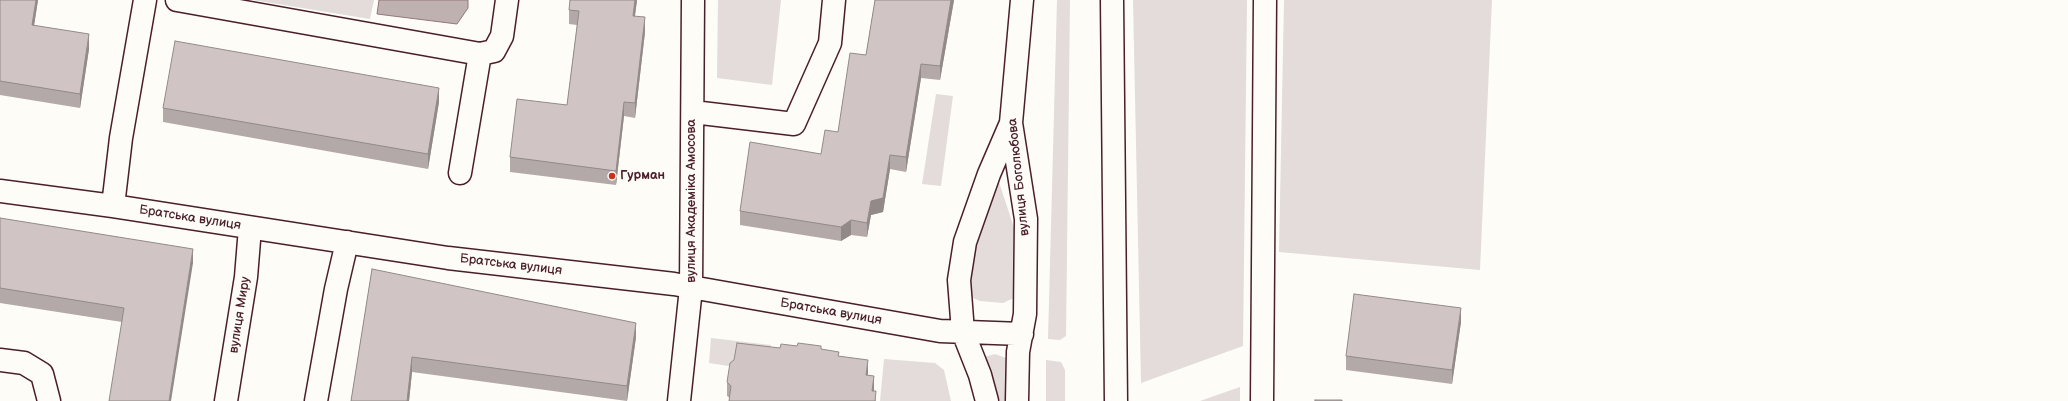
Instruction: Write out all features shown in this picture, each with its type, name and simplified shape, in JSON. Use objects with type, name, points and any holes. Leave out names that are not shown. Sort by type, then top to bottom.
[{"type":"street","points":[[113,206],[121,138],[145,0]]},
{"type":"street","points":[[177,0],[480,54],[494,52],[502,36],[507,0]]},
{"type":"street","name":"вулиця Академіка Амосова","points":[[679,401],[691,288],[693,0]]},
{"type":"street","points":[[693,112],[794,124],[830,43],[834,0]]},
{"type":"street","name":"вулиця Боголюбова","points":[[1017,401],[1018,352],[1025,314],[1026,219],[1012,123],[1022,0]]},
{"type":"street","points":[[1112,0],[1116,401]]},
{"type":"street","points":[[1262,401],[1265,0]]},
{"type":"street","points":[[460,173],[480,54]]},
{"type":"street","points":[[986,401],[980,375],[963,332],[959,280],[965,242],[989,174],[1012,123]]},
{"type":"street","name":"Братська вулиця","points":[[0,191],[113,206],[448,258],[691,288],[940,331],[1022,334]]},
{"type":"street","name":"вулиця Миру","points":[[226,401],[246,277],[250,228]]},
{"type":"street","points":[[316,401],[336,289],[347,242]]},
{"type":"street","points":[[0,360],[24,363],[42,374],[49,401]]},
{"type":"shaded area","points":[[253,0],[374,0],[370,19]]},
{"type":"shaded area","points":[[379,0],[468,0],[468,8],[457,24],[377,14]]},
{"type":"shaded area","points":[[718,0],[781,0],[772,85],[717,78]]},
{"type":"shaded area","points":[[1057,0],[1070,0],[1066,336],[1060,340],[1048,339]]},
{"type":"shaded area","points":[[1133,0],[1247,0],[1243,346],[1141,383]]},
{"type":"shaded area","points":[[1284,0],[1492,0],[1480,270],[1279,252]]},
{"type":"shaded area","points":[[936,94],[953,96],[941,186],[922,184]]},
{"type":"shaded area","points":[[998,179],[1017,237],[1016,292],[1014,298],[1003,303],[980,301],[973,298],[970,292],[972,232]]},
{"type":"shaded area","points":[[711,338],[771,345],[769,362],[735,367],[709,363]]},
{"type":"shaded area","points":[[995,354],[1006,358],[1006,401],[1000,401],[992,374],[984,357]]},
{"type":"shaded area","points":[[884,359],[935,363],[944,370],[951,401],[880,401]]},
{"type":"shaded area","points":[[1046,360],[1061,362],[1065,370],[1065,401],[1046,401]]},
{"type":"shaded area","points":[[1240,387],[1240,401],[1200,401]]},
{"type":"building","points":[[0,0],[36,0],[32,25],[89,34],[80,94],[0,81]]},
{"type":"building","points":[[570,0],[635,0],[633,16],[645,17],[635,103],[624,102],[616,171],[510,157],[517,99],[567,105],[579,11],[569,10]]},
{"type":"building","points":[[875,0],[951,0],[940,66],[921,64],[906,157],[890,155],[883,198],[871,201],[867,223],[851,220],[841,227],[740,211],[750,142],[821,154],[825,130],[838,132],[850,53],[866,55]]},
{"type":"building","points":[[175,41],[439,88],[428,154],[163,108]]},
{"type":"building","points":[[0,218],[193,249],[169,401],[109,401],[124,308],[0,288]]},
{"type":"building","points":[[372,269],[636,323],[627,386],[412,357],[407,401],[351,401]]},
{"type":"building","points":[[1354,294],[1461,308],[1452,370],[1346,356]]},
{"type":"building","points":[[737,343],[780,348],[781,344],[797,346],[798,343],[821,346],[821,349],[839,352],[838,356],[868,360],[866,375],[874,376],[872,391],[876,391],[875,401],[729,401],[731,386],[727,382],[730,363],[734,360]]},
{"type":"building","points":[[1342,400],[1342,401],[1315,401]]},
{"type":"place","name":"Гурман","points":[[612,176]]}]
